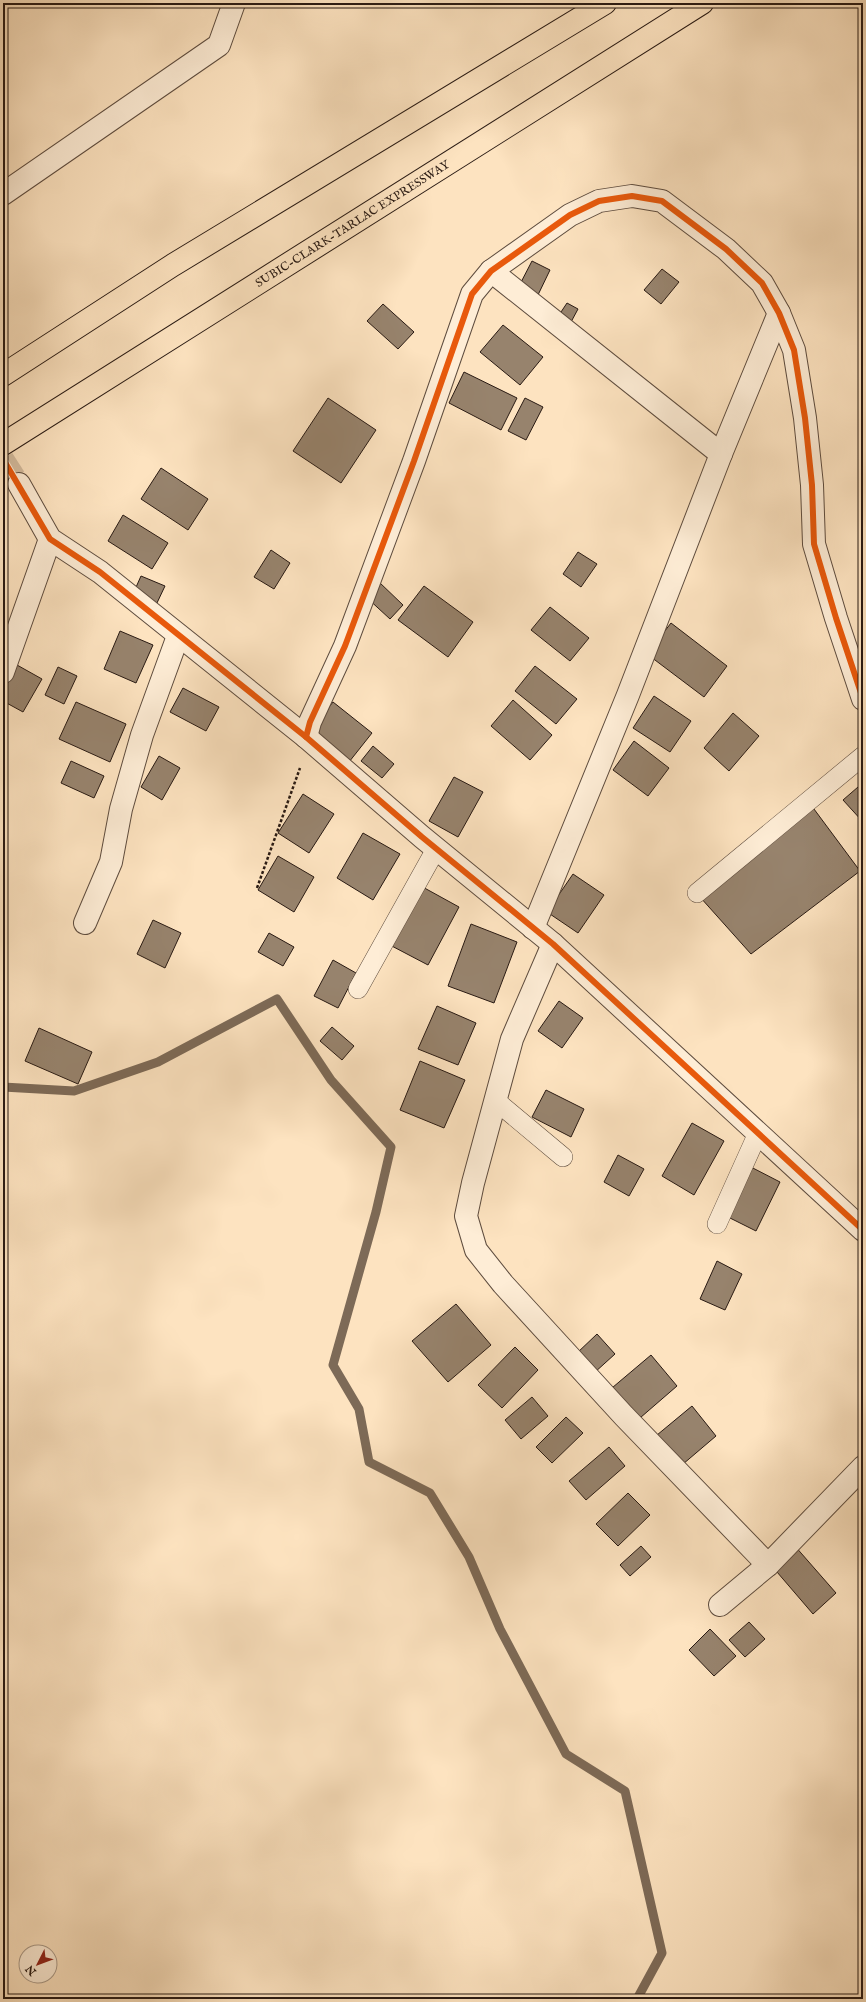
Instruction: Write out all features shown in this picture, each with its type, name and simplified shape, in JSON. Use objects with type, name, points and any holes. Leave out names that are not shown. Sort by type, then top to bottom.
[{"type":"highway","points":[[3,375],[174,265],[605,3]]},
{"type":"highway","name":"SUBIC-CLARK-TARLAC EXPRESSWAY","points":[[3,444],[702,3]]},
{"type":"street","points":[[3,194],[220,45],[234,3]]},
{"type":"street","points":[[308,740],[310,722],[345,646],[414,461],[472,294],[491,271],[570,215],[599,201],[632,196],[662,201],[726,249],[762,283],[779,314],[794,350],[805,418],[812,485],[814,544],[836,618],[863,699]]},
{"type":"street","points":[[491,271],[721,454]]},
{"type":"street","points":[[533,928],[628,695],[721,454],[779,314]]},
{"type":"street","points":[[19,484],[50,539],[100,572],[308,740],[436,849],[553,944],[863,1230]]},
{"type":"street","points":[[3,672],[50,539]]},
{"type":"street","points":[[85,923],[111,862],[122,809],[142,735],[178,636]]},
{"type":"street","points":[[553,944],[512,1039],[473,1183],[466,1216],[476,1250],[503,1284],[624,1416],[768,1565]]},
{"type":"street","points":[[720,1605],[768,1565],[863,1467]]},
{"type":"lane","points":[[697,893],[863,756]]},
{"type":"lane","points":[[358,989],[436,849]]},
{"type":"lane","points":[[496,1101],[563,1157]]},
{"type":"lane","points":[[717,1224],[758,1133]]},
{"type":"path","points":[[257,888],[304,758],[308,740]]},
{"type":"building","points":[[532,261],[550,270],[537,297],[518,288]]},
{"type":"building","points":[[662,269],[679,282],[661,304],[644,290]]},
{"type":"building","points":[[567,303],[578,309],[571,322],[559,315]]},
{"type":"building","points":[[383,304],[414,332],[398,349],[367,321]]},
{"type":"building","points":[[503,325],[543,357],[520,385],[480,352]]},
{"type":"building","points":[[464,372],[517,398],[501,430],[449,403]]},
{"type":"building","points":[[328,398],[376,430],[341,483],[293,451]]},
{"type":"building","points":[[525,398],[543,407],[526,440],[508,431]]},
{"type":"building","points":[[161,468],[208,499],[188,530],[141,499]]},
{"type":"building","points":[[123,515],[168,543],[152,569],[108,541]]},
{"type":"building","points":[[271,550],[290,563],[274,589],[254,577]]},
{"type":"building","points":[[578,552],[597,564],[581,587],[563,574]]},
{"type":"building","points":[[141,576],[165,586],[156,605],[133,594]]},
{"type":"building","points":[[379,582],[403,605],[390,619],[365,596]]},
{"type":"building","points":[[424,586],[473,622],[448,657],[398,620]]},
{"type":"building","points":[[550,607],[589,638],[570,661],[531,630]]},
{"type":"building","points":[[671,623],[727,666],[704,697],[647,654]]},
{"type":"building","points":[[120,631],[153,645],[136,683],[104,669]]},
{"type":"building","points":[[17,665],[42,679],[23,712],[3,701],[3,689]]},
{"type":"building","points":[[535,666],[577,699],[556,724],[515,691]]},
{"type":"building","points":[[58,667],[77,676],[64,704],[45,695]]},
{"type":"building","points":[[183,688],[219,707],[206,731],[170,712]]},
{"type":"building","points":[[654,696],[691,721],[670,752],[633,728]]},
{"type":"building","points":[[513,700],[552,735],[530,760],[491,726]]},
{"type":"building","points":[[76,702],[126,724],[110,762],[59,739]]},
{"type":"building","points":[[333,702],[372,733],[349,762],[310,731]]},
{"type":"building","points":[[733,713],[759,736],[729,771],[704,748]]},
{"type":"building","points":[[634,741],[669,768],[648,796],[613,770]]},
{"type":"building","points":[[373,746],[394,764],[382,778],[361,761]]},
{"type":"building","points":[[159,756],[180,768],[162,800],[141,787]]},
{"type":"building","points":[[71,761],[104,776],[94,798],[61,783]]},
{"type":"building","points":[[454,777],[483,792],[458,837],[429,821]]},
{"type":"building","points":[[858,787],[863,792],[863,822],[843,800]]},
{"type":"building","points":[[303,794],[334,814],[309,853],[278,833]]},
{"type":"building","points":[[811,805],[860,871],[751,954],[700,897]]},
{"type":"building","points":[[363,833],[400,854],[373,900],[337,878]]},
{"type":"building","points":[[278,856],[314,877],[294,912],[258,890]]},
{"type":"building","points":[[573,874],[604,895],[578,933],[547,912]]},
{"type":"building","points":[[419,885],[459,907],[428,965],[388,944]]},
{"type":"building","points":[[153,920],[181,933],[165,968],[137,954]]},
{"type":"building","points":[[471,924],[517,942],[494,1003],[448,986]]},
{"type":"building","points":[[269,933],[294,947],[283,966],[258,952]]},
{"type":"building","points":[[333,960],[356,973],[338,1008],[314,996]]},
{"type":"building","points":[[559,1001],[583,1018],[562,1048],[538,1031]]},
{"type":"building","points":[[437,1006],[476,1023],[458,1065],[418,1049]]},
{"type":"building","points":[[332,1027],[354,1046],[342,1060],[320,1041]]},
{"type":"building","points":[[39,1028],[92,1052],[78,1084],[25,1061]]},
{"type":"building","points":[[420,1061],[465,1080],[444,1128],[400,1110]]},
{"type":"building","points":[[546,1090],[584,1109],[571,1137],[532,1117]]},
{"type":"building","points":[[692,1123],[724,1141],[694,1195],[662,1176]]},
{"type":"building","points":[[618,1155],[644,1169],[629,1196],[604,1182]]},
{"type":"building","points":[[747,1165],[780,1182],[756,1231],[722,1214]]},
{"type":"building","points":[[717,1261],[742,1274],[725,1310],[700,1299]]},
{"type":"building","points":[[456,1304],[491,1345],[448,1382],[412,1341]]},
{"type":"building","points":[[597,1334],[615,1354],[594,1373],[576,1354]]},
{"type":"building","points":[[515,1347],[538,1370],[502,1408],[478,1385]]},
{"type":"building","points":[[651,1355],[677,1386],[633,1424],[606,1393]]},
{"type":"building","points":[[532,1397],[548,1416],[521,1439],[505,1420]]},
{"type":"building","points":[[692,1406],[716,1436],[676,1470],[651,1440]]},
{"type":"building","points":[[566,1417],[583,1433],[552,1463],[536,1447]]},
{"type":"building","points":[[609,1447],[625,1466],[586,1500],[569,1481]]},
{"type":"building","points":[[628,1493],[650,1515],[618,1546],[596,1524]]},
{"type":"building","points":[[794,1545],[836,1593],[813,1614],[771,1565]]},
{"type":"building","points":[[641,1546],[651,1557],[630,1576],[620,1565]]},
{"type":"building","points":[[749,1622],[765,1639],[745,1657],[729,1640]]},
{"type":"building","points":[[710,1629],[736,1656],[714,1676],[689,1650]]},
{"type":"waterway","points":[[3,1087],[74,1091],[158,1062],[277,999],[331,1080],[391,1147],[376,1212],[333,1365],[359,1409],[369,1462],[430,1493],[469,1557],[500,1629],[566,1754],[625,1791],[662,1953],[637,1999]]},
{"type":"tunnel","points":[[3,459],[19,484]]},
{"type":"cycle path","points":[[306,737],[310,722],[345,646],[414,461],[472,294],[491,271],[570,215],[599,201],[632,196],[662,201],[726,249],[762,283],[779,313],[794,350],[805,418],[812,485],[814,544],[836,618],[863,699]]},
{"type":"cycle path","points":[[3,459],[50,539],[100,572],[306,737],[422,837],[553,944],[863,1230]]}]
